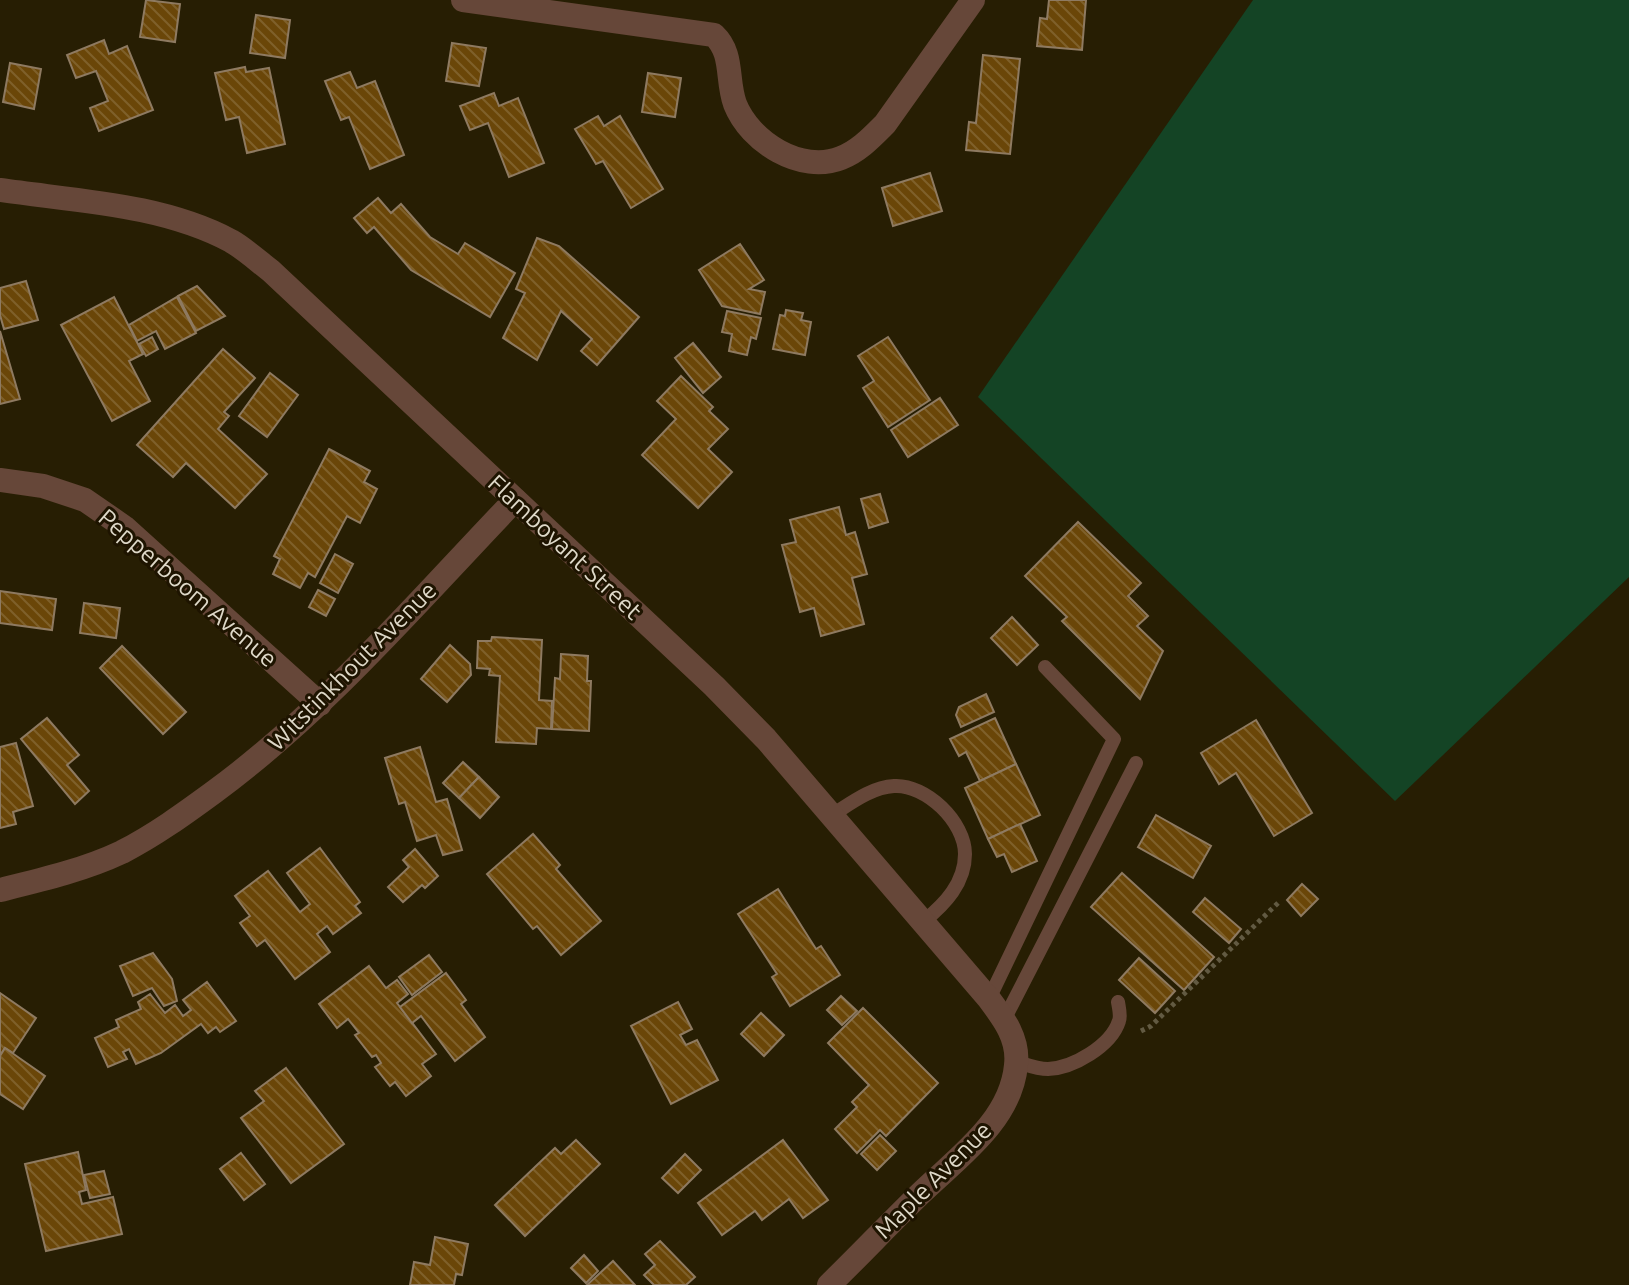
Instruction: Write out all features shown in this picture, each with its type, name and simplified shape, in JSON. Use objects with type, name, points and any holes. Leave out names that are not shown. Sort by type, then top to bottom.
[{"type":"street","points":[[463,0],[714,35],[724,45],[735,105],[748,129],[769,147],[813,161],[844,157],[868,141],[885,124],[973,0]]},
{"type":"street","name":"Flamboyant Street","points":[[0,190],[147,212],[192,224],[233,242],[271,271],[714,686],[766,739],[989,999],[1004,1020],[1015,1046],[1017,1062]]},
{"type":"street","name":"Pepperboom Avenue","points":[[0,480],[43,486],[85,500],[124,527],[320,704]]},
{"type":"street","name":"Witstinkhout Avenue","points":[[0,890],[120,853],[165,828],[257,761],[320,704],[515,500]]},
{"type":"street","name":"Maple Avenue","points":[[829,1285],[991,1125],[1009,1094],[1017,1062]]},
{"type":"lane","points":[[989,999],[1114,739],[1045,667]]},
{"type":"lane","points":[[1004,1020],[1136,763]]},
{"type":"lane","points":[[832,815],[878,789],[897,785],[940,804],[956,825],[965,853],[959,882],[946,903],[924,921]]},
{"type":"lane","points":[[1017,1062],[1044,1069],[1063,1067],[1092,1052],[1111,1036],[1120,1019],[1118,1002]]},
{"type":"path","points":[[1137,1033],[1151,1026],[1279,902]]},
{"type":"green space","points":[[1253,0],[1629,0],[1629,577],[1395,801],[978,397]]},
{"type":"building","points":[[146,0],[180,4],[175,42],[140,37]]},
{"type":"building","points":[[1049,0],[1086,0],[1082,50],[1037,46],[1040,18],[1047,19]]},
{"type":"building","points":[[256,15],[290,20],[285,58],[250,53]]},
{"type":"building","points":[[104,40],[109,54],[127,46],[153,110],[99,131],[90,108],[108,101],[96,71],[76,78],[67,55]]},
{"type":"building","points":[[452,43],[486,48],[479,86],[446,81]]},
{"type":"building","points":[[983,55],[1020,59],[1010,154],[966,150],[969,122],[976,123]]},
{"type":"building","points":[[10,63],[41,69],[34,109],[3,102]]},
{"type":"building","points":[[245,67],[246,72],[269,68],[285,144],[247,153],[239,117],[226,120],[215,73]]},
{"type":"building","points":[[350,72],[357,88],[375,81],[404,155],[370,169],[349,117],[341,120],[325,81]]},
{"type":"building","points":[[648,73],[681,78],[675,117],[642,112]]},
{"type":"building","points":[[494,93],[499,106],[518,98],[544,163],[509,177],[488,123],[470,130],[460,106]]},
{"type":"building","points":[[598,116],[604,126],[620,116],[663,189],[631,208],[603,161],[596,164],[575,129]]},
{"type":"building","points":[[930,173],[942,211],[893,226],[882,188]]},
{"type":"building","points":[[378,198],[391,213],[401,204],[430,237],[458,254],[465,243],[515,273],[490,317],[411,270],[374,227],[367,233],[354,218]]},
{"type":"building","points":[[537,238],[559,246],[639,317],[597,365],[581,351],[592,339],[561,311],[537,360],[503,338],[525,293],[516,289]]},
{"type":"building","points":[[740,244],[764,280],[749,289],[765,292],[760,314],[722,306],[699,270]]},
{"type":"building","points":[[26,281],[38,320],[4,329],[0,315],[0,288]]},
{"type":"building","points":[[197,286],[225,316],[196,331],[178,296]]},
{"type":"building","points":[[114,297],[143,354],[129,361],[150,401],[112,421],[61,325]]},
{"type":"building","points":[[177,297],[196,333],[165,349],[156,331],[137,341],[129,325]]},
{"type":"building","points":[[786,310],[803,313],[801,320],[811,322],[805,355],[773,349],[780,315],[785,316]]},
{"type":"building","points":[[727,311],[761,318],[756,339],[751,337],[747,355],[729,351],[732,334],[722,332]]},
{"type":"building","points":[[0,331],[20,399],[0,404]]},
{"type":"building","points":[[152,337],[158,349],[146,356],[139,344]]},
{"type":"building","points":[[888,337],[930,400],[888,427],[863,388],[874,381],[858,356]]},
{"type":"building","points":[[693,343],[721,377],[703,393],[675,358]]},
{"type":"building","points":[[223,349],[255,378],[224,412],[229,416],[218,429],[267,474],[235,508],[186,463],[173,477],[137,445]]},
{"type":"building","points":[[270,373],[298,395],[267,437],[239,416]]},
{"type":"building","points":[[681,376],[713,407],[709,411],[728,429],[708,449],[732,472],[698,508],[642,455],[676,419],[657,401]]},
{"type":"building","points":[[940,398],[958,425],[908,457],[891,430]]},
{"type":"building","points":[[329,449],[370,471],[364,482],[377,489],[360,523],[347,516],[315,577],[308,573],[300,588],[273,574],[280,559],[274,556]]},
{"type":"building","points":[[880,494],[888,522],[869,528],[861,499]]},
{"type":"building","points":[[839,507],[846,535],[855,532],[867,574],[852,578],[864,624],[821,636],[814,608],[800,612],[782,545],[796,542],[790,520]]},
{"type":"building","points":[[1078,522],[1141,583],[1128,596],[1148,616],[1137,626],[1163,651],[1140,699],[1062,621],[1067,617],[1025,576]]},
{"type":"building","points":[[335,554],[353,564],[338,593],[320,583]]},
{"type":"building","points":[[318,590],[335,599],[326,616],[309,607]]},
{"type":"building","points":[[0,591],[56,599],[52,630],[0,623]]},
{"type":"building","points":[[84,603],[120,608],[116,638],[80,633]]},
{"type":"building","points":[[1012,617],[1038,645],[1017,665],[991,638]]},
{"type":"building","points":[[492,637],[542,640],[539,700],[552,701],[551,729],[537,728],[536,744],[496,742],[500,676],[489,675],[490,669],[477,668],[478,641],[491,641]]},
{"type":"building","points":[[450,645],[470,664],[471,675],[447,702],[421,679]]},
{"type":"building","points":[[122,646],[186,712],[163,734],[100,668]]},
{"type":"building","points":[[561,654],[588,656],[587,681],[591,681],[589,731],[552,729],[555,678],[560,679]]},
{"type":"building","points":[[986,694],[994,712],[961,727],[956,715],[959,707]]},
{"type":"building","points":[[47,718],[79,755],[67,765],[89,791],[75,804],[21,739]]},
{"type":"building","points":[[995,718],[1016,764],[980,781],[966,752],[959,756],[950,739]]},
{"type":"building","points":[[1256,720],[1312,813],[1274,836],[1236,773],[1219,784],[1201,753]]},
{"type":"building","points":[[16,743],[33,806],[13,812],[16,824],[0,828],[0,747]]},
{"type":"building","points":[[420,747],[436,802],[447,799],[462,850],[443,855],[436,835],[417,841],[405,802],[399,804],[385,758]]},
{"type":"building","points":[[463,762],[479,777],[459,798],[443,783]]},
{"type":"building","points":[[1016,764],[1040,815],[988,839],[965,788]]},
{"type":"building","points":[[479,777],[499,797],[480,818],[459,798]]},
{"type":"building","points":[[1156,815],[1211,846],[1193,878],[1138,847]]},
{"type":"building","points":[[1020,824],[1037,861],[1012,872],[1004,854],[997,857],[988,839]]},
{"type":"building","points":[[533,834],[560,865],[556,869],[601,921],[561,955],[537,926],[533,929],[487,874]]},
{"type":"building","points":[[320,848],[360,902],[355,906],[361,913],[333,934],[327,926],[317,934],[330,952],[295,979],[265,940],[257,946],[240,923],[250,916],[235,896],[268,871],[300,912],[310,904],[287,873]]},
{"type":"building","points":[[415,849],[438,876],[403,902],[388,887],[409,867],[403,860]]},
{"type":"building","points":[[1122,873],[1214,957],[1184,990],[1091,907]]},
{"type":"building","points":[[1302,884],[1318,899],[1301,916],[1287,900]]},
{"type":"building","points":[[778,889],[816,949],[821,946],[840,975],[790,1006],[772,977],[777,974],[738,914]]},
{"type":"building","points":[[1205,898],[1241,929],[1229,943],[1193,912]]},
{"type":"building","points":[[153,953],[172,979],[177,1001],[164,1006],[152,988],[133,996],[120,966]]},
{"type":"building","points":[[429,955],[442,972],[412,995],[399,977]]},
{"type":"building","points":[[1139,958],[1175,991],[1155,1013],[1119,980]]},
{"type":"building","points":[[369,966],[386,988],[397,980],[408,994],[397,1003],[436,1054],[422,1064],[431,1076],[406,1096],[395,1082],[390,1086],[375,1067],[381,1063],[376,1055],[372,1057],[355,1035],[359,1033],[348,1019],[337,1028],[319,1004]]},
{"type":"building","points":[[446,973],[466,1000],[461,1004],[485,1037],[455,1061],[421,1016],[412,1023],[400,1007]]},
{"type":"building","points":[[207,982],[236,1021],[220,1032],[216,1027],[208,1033],[201,1024],[161,1053],[136,1064],[129,1049],[123,1052],[127,1059],[108,1067],[95,1038],[119,1027],[116,1020],[141,1009],[138,1002],[150,994],[165,1013],[175,1005],[183,1016],[191,1010],[183,1000]]},
{"type":"building","points":[[0,993],[36,1018],[13,1053],[5,1048],[0,1056]]},
{"type":"building","points":[[841,996],[857,1011],[842,1025],[827,1010]]},
{"type":"building","points":[[678,1002],[692,1029],[680,1035],[686,1045],[697,1040],[718,1080],[671,1104],[631,1026]]},
{"type":"building","points":[[863,1008],[938,1083],[886,1136],[880,1130],[857,1153],[835,1129],[857,1107],[852,1102],[869,1085],[828,1043]]},
{"type":"building","points":[[761,1013],[784,1035],[764,1056],[741,1034]]},
{"type":"building","points":[[5,1048],[45,1076],[23,1109],[0,1094],[0,1056]]},
{"type":"building","points":[[286,1068],[344,1144],[291,1183],[241,1118],[264,1101],[255,1091]]},
{"type":"building","points":[[880,1135],[896,1151],[877,1170],[861,1154]]},
{"type":"building","points":[[576,1140],[600,1164],[525,1236],[495,1205],[555,1148],[561,1154]]},
{"type":"building","points":[[783,1140],[828,1200],[803,1218],[789,1199],[762,1220],[755,1211],[722,1235],[698,1203]]},
{"type":"building","points":[[78,1152],[86,1190],[79,1192],[82,1204],[113,1197],[122,1234],[46,1251],[25,1164]]},
{"type":"building","points":[[241,1153],[265,1184],[244,1200],[220,1169]]},
{"type":"building","points":[[685,1154],[701,1170],[678,1193],[662,1178]]},
{"type":"building","points":[[104,1171],[110,1194],[90,1198],[84,1175]]},
{"type":"building","points":[[435,1237],[468,1244],[462,1275],[456,1274],[454,1285],[410,1285],[414,1262],[430,1265]]},
{"type":"building","points":[[660,1241],[695,1277],[686,1285],[654,1285],[644,1275],[655,1265],[645,1254]]},
{"type":"building","points":[[584,1255],[598,1271],[586,1283],[571,1268]]},
{"type":"building","points":[[613,1261],[635,1285],[587,1285]]}]
